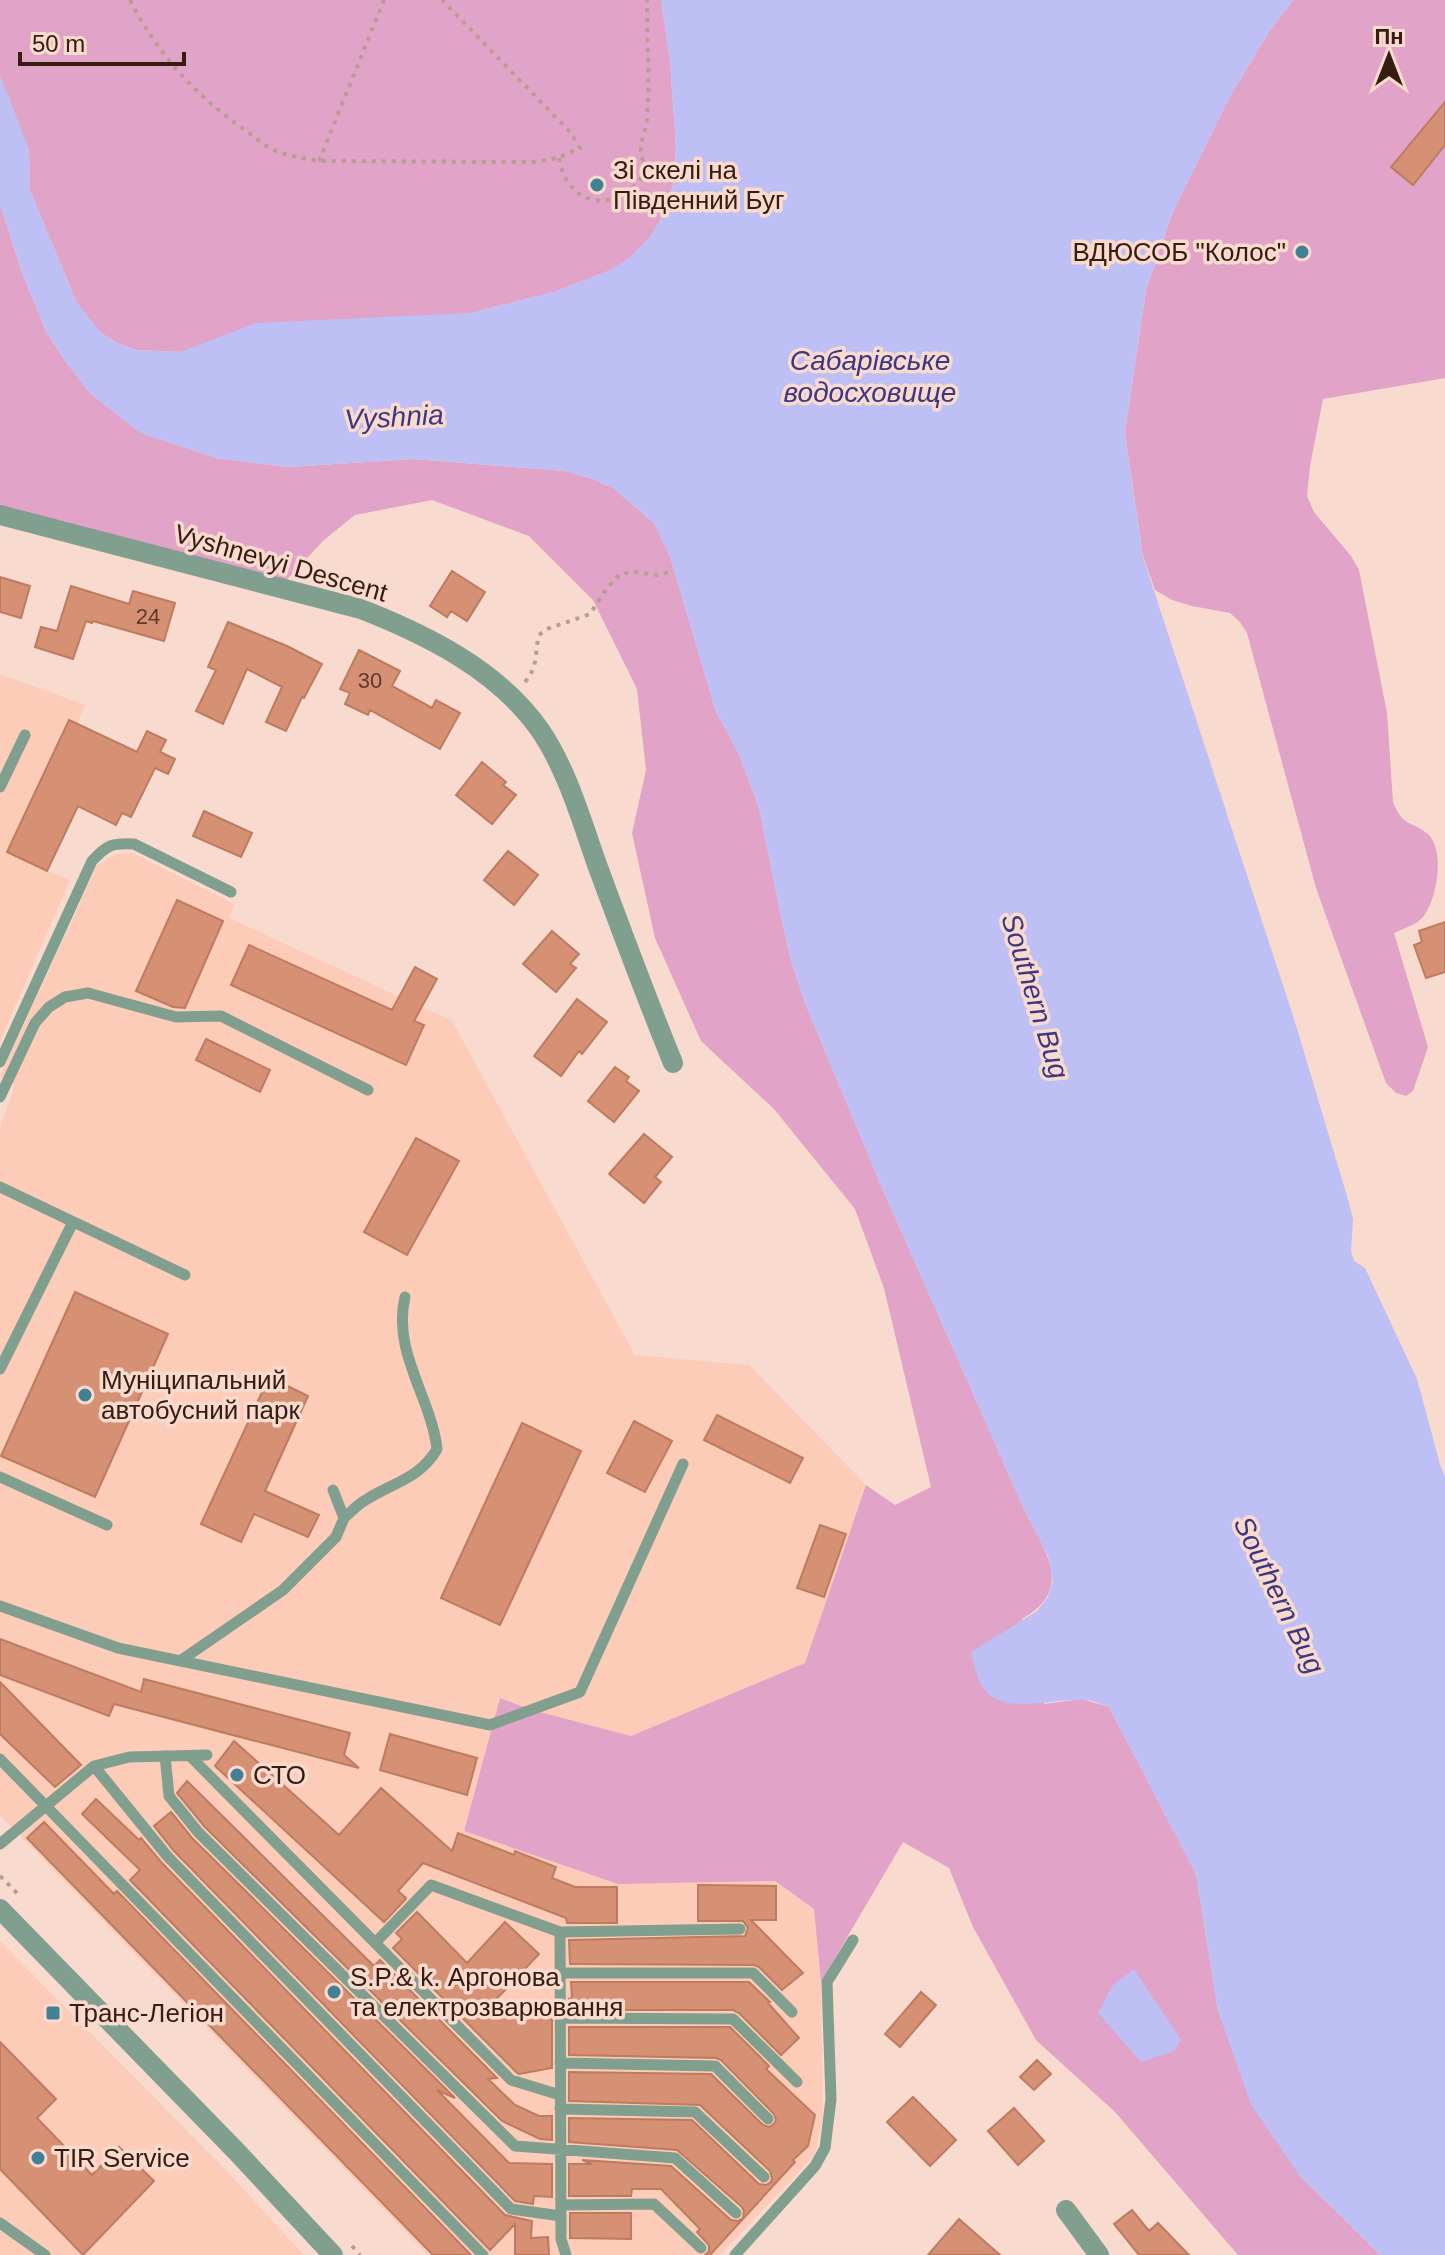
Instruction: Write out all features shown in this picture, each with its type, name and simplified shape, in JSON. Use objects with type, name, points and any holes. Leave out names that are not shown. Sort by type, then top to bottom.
[{"type":"street","name":"Vyshnevyi Descent","points":[[0,515],[361,609],[400,624],[436,643],[501,687],[540,730],[569,786],[673,1063]]},
{"type":"street","points":[[0,1909],[333,2255]]},
{"type":"street","points":[[1066,2210],[1099,2255]]},
{"type":"lane","points":[[0,787],[25,735]]},
{"type":"lane","points":[[0,1062],[92,861],[106,847],[134,844],[231,892]]},
{"type":"lane","points":[[0,1097],[35,1023],[49,1007],[65,997],[88,993],[176,1017],[221,1016],[368,1090]]},
{"type":"lane","points":[[0,1187],[185,1275]]},
{"type":"lane","points":[[0,1369],[73,1222]]},
{"type":"lane","points":[[180,1661],[283,1590],[336,1537],[344,1518],[363,1501],[422,1470],[431,1460],[437,1449],[430,1417],[406,1349],[402,1325],[405,1297]]},
{"type":"lane","points":[[0,1606],[118,1648],[490,1725],[580,1692],[683,1464]]},
{"type":"lane","points":[[0,1477],[107,1525]]},
{"type":"lane","points":[[333,1490],[344,1518]]},
{"type":"lane","points":[[0,1844],[94,1766],[129,1757],[207,1755]]},
{"type":"lane","points":[[165,1756],[169,1796],[209,1843],[515,2146],[675,2158],[736,2213]]},
{"type":"lane","points":[[190,1756],[511,2080],[560,2095]]},
{"type":"lane","points":[[0,1759],[483,2255]]},
{"type":"lane","points":[[94,1766],[168,1857],[511,2209],[561,2210],[654,2204],[701,2248]]},
{"type":"lane","points":[[375,1943],[431,1885],[560,1932],[740,1929]]},
{"type":"lane","points":[[560,1932],[561,2239],[566,2255]]},
{"type":"lane","points":[[735,2255],[815,2166],[825,2148],[831,2099],[827,1982],[853,1940]]},
{"type":"lane","points":[[560,1973],[753,1973],[792,2012]]},
{"type":"lane","points":[[560,2018],[733,2019],[797,2082]]},
{"type":"lane","points":[[560,2063],[715,2066],[768,2119]]},
{"type":"lane","points":[[560,2109],[695,2112],[764,2177]]},
{"type":"lane","points":[[0,2223],[45,2255]]},
{"type":"path","points":[[130,0],[155,44],[195,90],[228,119],[273,150],[319,161],[534,162],[558,158],[580,148],[576,139],[442,0]]},
{"type":"path","points":[[319,161],[384,0]]},
{"type":"path","points":[[558,158],[566,182],[575,192],[591,199],[606,201],[624,194],[643,175],[641,148],[647,117],[647,0]]},
{"type":"path","points":[[532,673],[536,666],[535,650],[539,635],[547,629],[590,614],[620,574],[635,572],[657,575],[672,572]]},
{"type":"shaded area","points":[[0,0],[661,0],[670,60],[676,148],[674,182],[660,221],[631,257],[611,270],[554,292],[470,313],[180,352],[136,350],[101,333],[76,301],[30,190],[29,149],[0,130]]},
{"type":"shaded area","points":[[1293,0],[1445,0],[1445,378],[1323,399],[1307,496],[1314,512],[1359,570],[1387,713],[1393,802],[1404,820],[1429,835],[1437,853],[1435,889],[1427,910],[1416,923],[1394,933],[1428,1047],[1413,1091],[1406,1096],[1396,1093],[1386,1083],[1316,888],[1247,633],[1230,613],[1172,600],[1155,590],[1143,556],[1125,433],[1146,290],[1172,214],[1228,100],[1269,32]]},
{"type":"shaded area","points":[[0,204],[22,273],[46,331],[90,393],[141,433],[216,458],[288,467],[414,459],[565,471],[613,488],[654,523],[670,556],[716,712],[739,754],[759,808],[790,957],[805,1003],[880,1183],[1051,1568],[1052,1582],[1048,1595],[1022,1619],[1044,1704],[1082,1699],[1109,1707],[1196,1874],[1218,2011],[1300,2176],[1380,2255],[1238,2255],[1115,2112],[1036,2040],[973,1927],[949,1868],[903,1842],[821,1982],[814,1909],[775,1881],[618,1884],[464,1831],[500,1698],[532,1710],[631,1736],[805,1663],[866,1485],[895,1505],[931,1487],[884,1288],[855,1209],[774,1109],[701,1041],[655,938],[632,833],[646,770],[637,689],[593,600],[529,536],[432,500],[355,515],[324,540],[280,587],[0,515]]},
{"type":"shaded area","points":[[0,674],[85,705],[77,724],[110,740],[48,871],[70,880],[0,1041]]},
{"type":"shaded area","points":[[132,853],[234,904],[229,918],[452,1021],[635,1355],[749,1365],[866,1485],[805,1663],[631,1737],[500,1698],[464,1830],[618,1884],[774,1881],[814,1909],[821,1982],[823,2115],[815,2155],[720,2255],[428,2255],[0,1815],[0,1128],[15,1085],[0,1077],[97,866],[118,854]]},
{"type":"shaded area","points":[[0,1941],[221,2165],[304,2255],[0,2255]]},
{"type":"water","name":"Сабарівське водосховище","points":[[661,0],[1293,0],[1269,32],[1228,100],[1172,214],[1146,290],[1125,433],[1143,557],[1295,1022],[1353,1219],[1351,1251],[1354,1261],[1365,1268],[1417,1379],[1445,1476],[1445,2255],[1380,2255],[1300,2176],[1251,2105],[1218,2011],[1196,1874],[1109,1707],[1085,1700],[1031,1704],[1003,1702],[992,1697],[979,1680],[971,1652],[1037,1611],[1048,1597],[1053,1581],[1048,1556],[1024,1509],[880,1183],[805,1003],[790,957],[759,808],[739,754],[716,712],[670,556],[654,523],[613,488],[565,471],[414,459],[288,467],[216,458],[140,433],[90,393],[65,361],[46,331],[22,273],[0,204],[0,75],[29,149],[30,190],[76,301],[101,333],[136,350],[180,352],[256,323],[470,313],[554,292],[611,270],[650,237],[660,221],[674,182],[676,148],[670,60]]},
{"type":"water","points":[[1134,1969],[1181,2040],[1174,2051],[1141,2062],[1098,2013],[1112,1986]]},
{"type":"building","points":[[1445,102],[1445,145],[1413,185],[1391,167]]},
{"type":"building","points":[[452,571],[485,592],[467,621],[451,611],[447,617],[430,606]]},
{"type":"building","points":[[0,577],[30,586],[21,618],[0,612]]},
{"type":"building","points":[[71,586],[129,604],[133,591],[175,603],[164,641],[86,621],[73,659],[35,647],[41,627],[57,631]]},
{"type":"building","points":[[228,622],[322,664],[286,731],[266,722],[282,687],[247,669],[223,724],[196,711],[216,670],[208,667]]},
{"type":"building","points":[[359,650],[400,671],[392,686],[432,708],[436,700],[460,713],[440,749],[370,710],[368,715],[345,704],[350,693],[340,689]]},
{"type":"building","points":[[69,720],[137,752],[147,731],[166,740],[160,752],[175,759],[168,774],[155,768],[131,817],[122,813],[116,825],[78,806],[47,871],[7,852]]},
{"type":"building","points":[[482,762],[516,795],[492,824],[456,795]]},
{"type":"building","points":[[204,811],[252,833],[241,857],[193,836]]},
{"type":"building","points":[[508,851],[538,875],[514,905],[484,880]]},
{"type":"building","points":[[177,900],[223,921],[185,1008],[173,1007],[136,991]]},
{"type":"building","points":[[1445,922],[1445,972],[1426,978],[1414,945],[1422,942],[1419,931]]},
{"type":"building","points":[[552,931],[579,954],[570,964],[576,968],[556,992],[523,964]]},
{"type":"building","points":[[249,945],[392,1010],[415,967],[437,979],[414,1021],[424,1025],[406,1065],[231,985]]},
{"type":"building","points":[[577,999],[607,1022],[582,1054],[579,1051],[561,1076],[534,1056]]},
{"type":"building","points":[[206,1039],[270,1070],[260,1092],[196,1060]]},
{"type":"building","points":[[615,1067],[629,1077],[626,1081],[639,1091],[614,1122],[588,1101]]},
{"type":"building","points":[[644,1134],[672,1157],[655,1177],[661,1182],[644,1203],[609,1174]]},
{"type":"building","points":[[416,1138],[459,1161],[407,1255],[364,1232]]},
{"type":"building","name":"Муніципальний автобусний парк","points":[[75,1292],[168,1334],[95,1497],[1,1456]]},
{"type":"building","points":[[269,1377],[308,1396],[265,1491],[319,1515],[308,1537],[254,1514],[241,1542],[201,1524]]},
{"type":"building","points":[[717,1415],[803,1458],[790,1483],[704,1440]]},
{"type":"building","points":[[634,1421],[672,1441],[645,1492],[607,1473]]},
{"type":"building","points":[[522,1423],[581,1451],[500,1625],[441,1598]]},
{"type":"building","points":[[820,1525],[846,1534],[824,1597],[797,1588]]},
{"type":"building","points":[[0,1639],[141,1692],[144,1679],[350,1733],[344,1755],[359,1768],[114,1704],[109,1716],[0,1675]]},
{"type":"building","points":[[0,1682],[81,1765],[55,1787],[0,1734]]},
{"type":"building","points":[[390,1734],[477,1758],[467,1795],[380,1770]]},
{"type":"building","points":[[234,1741],[339,1835],[381,1788],[452,1851],[458,1833],[514,1855],[515,1851],[556,1867],[552,1878],[575,1887],[617,1887],[617,1923],[567,1923],[566,1918],[423,1863],[398,1891],[406,1898],[384,1922],[215,1766]]},
{"type":"building","points":[[187,1781],[374,1966],[380,1960],[497,2078],[488,2079],[515,2105],[539,2116],[552,2116],[552,2140],[540,2139],[502,2121],[204,1826],[177,1793]]},
{"type":"building","points":[[96,1799],[139,1840],[141,1838],[505,2215],[532,2221],[531,2238],[548,2237],[549,2255],[515,2255],[515,2224],[490,2250],[130,1880],[140,1870],[82,1814]]},
{"type":"building","points":[[171,1812],[192,1838],[455,2098],[437,2090],[509,2163],[552,2164],[552,2197],[534,2196],[533,2204],[515,2201],[174,1851],[154,1826]]},
{"type":"building","points":[[44,1822],[114,1894],[117,1891],[471,2255],[433,2255],[27,1838]]},
{"type":"building","points":[[698,1885],[776,1886],[776,1920],[751,1920],[803,1973],[782,1990],[754,1965],[570,1964],[569,1940],[745,1936],[748,1928],[743,1921],[698,1921]]},
{"type":"building","points":[[417,1912],[467,1963],[505,1922],[539,1954],[488,2008],[552,2001],[552,2068],[516,2072],[393,1948],[402,1939],[396,1933]]},
{"type":"building","points":[[571,1982],[749,1982],[799,2038],[781,2055],[733,2010],[569,2010]]},
{"type":"building","points":[[921,1992],[936,2005],[900,2047],[885,2034]]},
{"type":"building","points":[[569,2027],[730,2027],[769,2066],[766,2069],[815,2115],[808,2146],[710,2255],[705,2255],[709,2245],[697,2232],[700,2229],[661,2189],[632,2189],[631,2196],[569,2196],[569,2164],[592,2164],[582,2160],[671,2166],[731,2220],[743,2218],[742,2207],[677,2150],[569,2142],[569,2118],[692,2120],[759,2184],[771,2182],[770,2171],[700,2105],[569,2101],[569,2072],[711,2074],[763,2125],[769,2127],[774,2124],[774,2114],[721,2060],[569,2055]]},
{"type":"building","name":"TIR Service","points":[[0,2042],[56,2099],[37,2118],[92,2175],[119,2147],[154,2181],[83,2255],[0,2169]]},
{"type":"building","points":[[1037,2060],[1051,2074],[1034,2090],[1020,2077]]},
{"type":"building","points":[[913,2097],[956,2140],[930,2166],[887,2122]]},
{"type":"building","points":[[1014,2108],[1044,2141],[1018,2165],[988,2131]]},
{"type":"building","points":[[1132,2210],[1149,2231],[1158,2223],[1189,2255],[1139,2255],[1114,2224]]},
{"type":"building","points":[[570,2213],[631,2213],[631,2239],[570,2238]]},
{"type":"building","points":[[959,2219],[1000,2255],[928,2255]]},
{"type":"place","name":"Зі скелі на Південний Буг","points":[[597,185]]},
{"type":"place","name":"ВДЮСОБ \"Колос\"","points":[[1302,252]]},
{"type":"place","name":"Муніципальний автобусний парк","points":[[85,1395]]},
{"type":"place","name":"СТО","points":[[237,1775]]},
{"type":"place","name":"S.P.& k. Аргонова та електрозварювання","points":[[334,1992]]},
{"type":"place","name":"Транс-Легіон","points":[[53,2013]]},
{"type":"place","name":"TIR Service","points":[[38,2158]]},
{"type":"water label","name":"Vyshnia","points":[[394,417]]},
{"type":"water label","name":"Southern Bug","points":[[1035,996]]},
{"type":"water label","name":"Southern Bug","points":[[1279,1595]]}]
